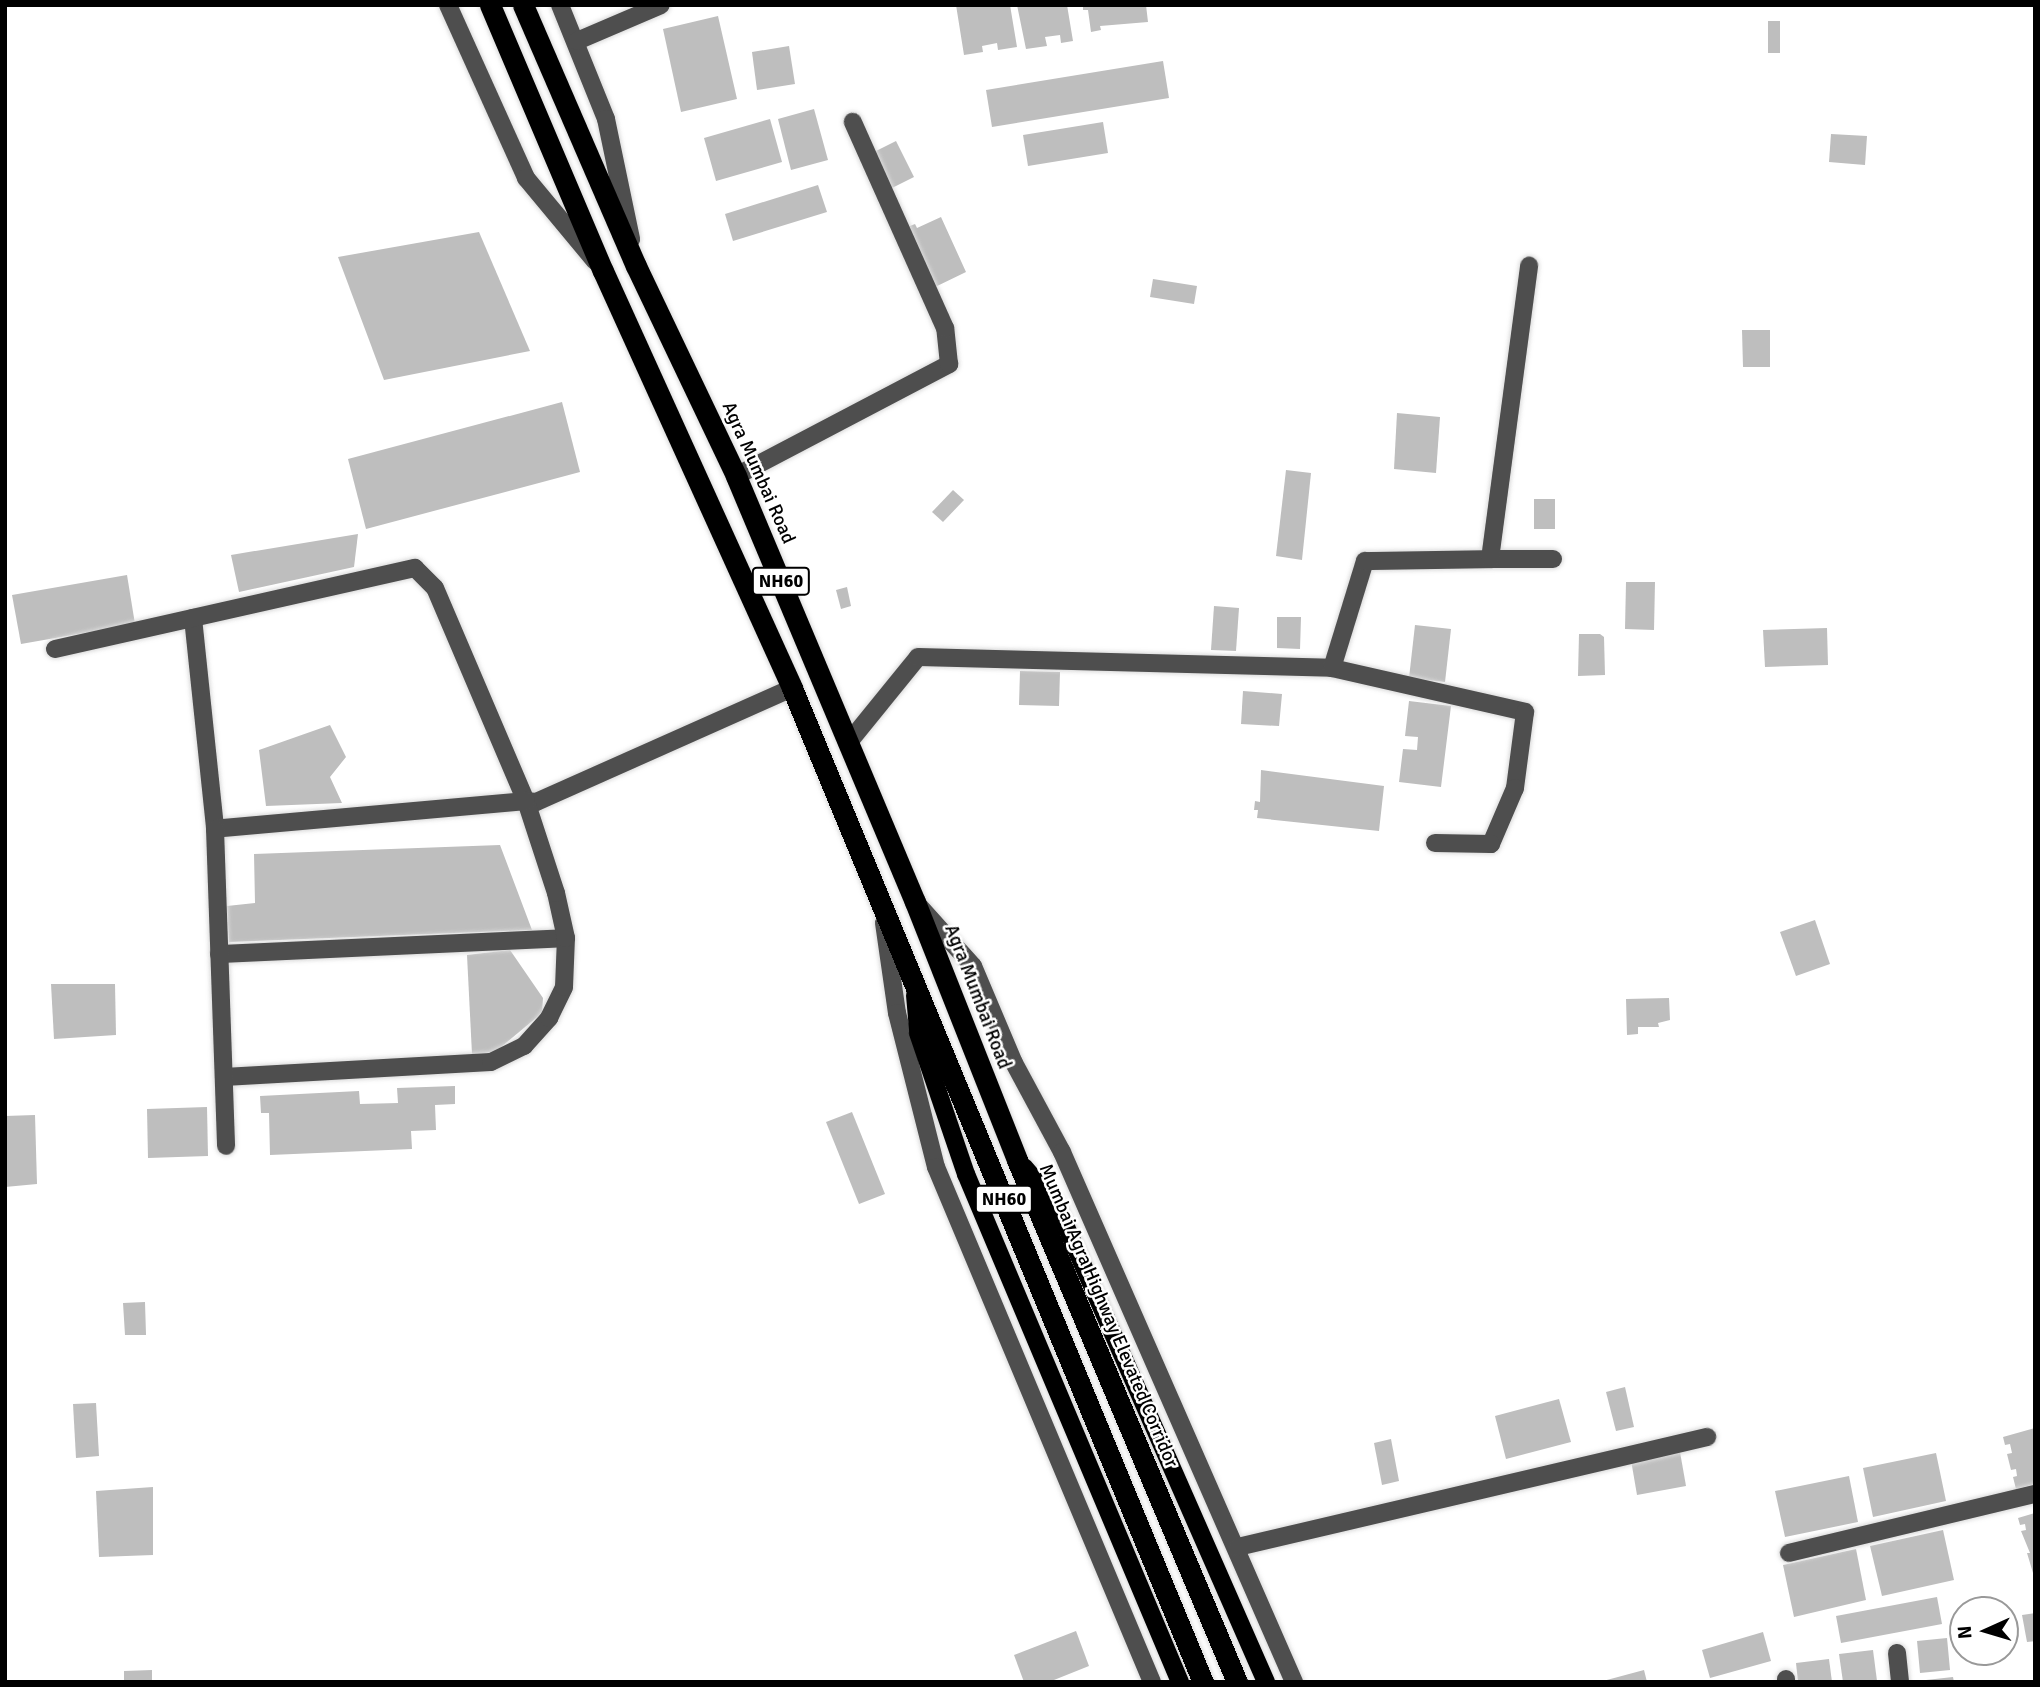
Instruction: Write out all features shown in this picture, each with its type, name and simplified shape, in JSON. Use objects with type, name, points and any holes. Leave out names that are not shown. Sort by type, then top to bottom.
[{"type":"highway","name":"NH60","points":[[489,5],[604,271],[792,688],[913,975],[1125,1500],[1203,1682]]},
{"type":"highway","name":"Agra Mumbai Road","points":[[523,5],[636,266],[737,477],[915,902],[1017,1160]]},
{"type":"highway","name":"Mumbai Agra Highway Elevated Corridor","points":[[1017,1160],[1237,1682]]},
{"type":"main road","points":[[913,975],[918,1033],[966,1174],[1180,1682]]},
{"type":"main road","points":[[1017,1160],[1056,1204],[1266,1682]]},
{"type":"street","points":[[448,5],[526,178],[604,271]]},
{"type":"street","points":[[560,5],[577,41],[606,119],[636,266]]},
{"type":"street","points":[[577,41],[661,5]]},
{"type":"street","points":[[737,477],[949,364],[945,328],[852,122]]},
{"type":"street","points":[[1490,559],[1529,266]]},
{"type":"street","points":[[1332,668],[1365,561],[1553,559]]},
{"type":"street","points":[[55,649],[415,568],[435,588],[526,802],[556,893],[566,939],[564,987],[550,1018],[524,1046],[491,1062],[224,1077]]},
{"type":"street","points":[[193,618],[215,829],[226,1146]]},
{"type":"street","points":[[849,742],[918,657],[1332,668],[1525,712],[1515,788],[1491,844],[1435,843]]},
{"type":"street","points":[[215,829],[536,802],[792,688]]},
{"type":"street","points":[[881,898],[897,1013],[936,1167],[1152,1682]]},
{"type":"street","points":[[915,902],[973,966],[1014,1063],[1062,1152],[1238,1547],[1294,1682]]},
{"type":"street","points":[[219,954],[566,939]]},
{"type":"street","points":[[1238,1547],[1707,1437]]},
{"type":"street","points":[[1789,1553],[2035,1494]]},
{"type":"street","points":[[1897,1653],[1900,1682]]},
{"type":"building","points":[[956,5],[1010,5],[1017,47],[998,50],[997,43],[982,46],[983,52],[964,55]]},
{"type":"building","points":[[1017,5],[1067,5],[1073,41],[1061,43],[1060,35],[1045,37],[1047,46],[1026,49]]},
{"type":"building","points":[[1083,5],[1146,5],[1148,22],[1100,26],[1101,30],[1091,32],[1088,10],[1083,10]]},
{"type":"building","points":[[718,16],[737,99],[681,112],[663,29]]},
{"type":"building","points":[[1768,21],[1780,21],[1780,53],[1768,53]]},
{"type":"building","points":[[789,46],[795,84],[757,90],[752,52]]},
{"type":"building","points":[[1163,61],[1169,98],[992,127],[986,90]]},
{"type":"building","points":[[814,109],[828,160],[791,170],[778,119]]},
{"type":"building","points":[[770,119],[782,162],[716,181],[704,138]]},
{"type":"building","points":[[1103,122],[1108,153],[1028,166],[1023,135]]},
{"type":"building","points":[[1831,134],[1867,136],[1865,165],[1829,162]]},
{"type":"building","points":[[896,141],[914,177],[888,190],[874,152]]},
{"type":"building","points":[[818,185],[827,212],[733,241],[725,214]]},
{"type":"building","points":[[941,217],[966,272],[933,288],[905,228],[915,224],[917,228]]},
{"type":"building","points":[[479,232],[530,351],[384,380],[338,257]]},
{"type":"building","points":[[1153,279],[1197,286],[1194,304],[1150,297]]},
{"type":"building","points":[[1742,330],[1770,330],[1770,367],[1743,367]]},
{"type":"building","points":[[562,402],[580,472],[366,529],[348,459]]},
{"type":"building","points":[[1397,413],[1440,417],[1436,473],[1394,469]]},
{"type":"building","points":[[1286,470],[1311,473],[1302,560],[1276,556]]},
{"type":"building","points":[[953,490],[964,500],[943,522],[932,512]]},
{"type":"building","points":[[1534,499],[1555,499],[1555,529],[1534,529]]},
{"type":"building","points":[[358,534],[354,567],[239,592],[231,555]]},
{"type":"building","points":[[127,575],[135,624],[21,644],[12,595]]},
{"type":"building","points":[[1626,582],[1655,582],[1654,630],[1625,629]]},
{"type":"building","points":[[847,587],[851,606],[841,609],[836,590]]},
{"type":"building","points":[[1214,606],[1239,608],[1236,651],[1211,650]]},
{"type":"building","points":[[1277,617],[1301,617],[1300,649],[1277,648]]},
{"type":"building","points":[[1415,625],[1451,629],[1445,682],[1409,678]]},
{"type":"building","points":[[1827,628],[1828,665],[1765,667],[1763,630]]},
{"type":"building","points":[[1579,634],[1600,634],[1604,637],[1605,675],[1578,676]]},
{"type":"building","points":[[1020,671],[1060,672],[1059,706],[1019,705]]},
{"type":"building","points":[[1243,691],[1282,694],[1279,726],[1241,724]]},
{"type":"building","points":[[1409,701],[1451,706],[1441,787],[1399,782],[1403,749],[1417,750],[1418,737],[1405,736]]},
{"type":"building","points":[[330,725],[346,757],[330,777],[342,803],[266,806],[259,750]]},
{"type":"building","points":[[1261,770],[1384,786],[1379,831],[1257,818],[1258,810],[1254,810],[1255,801],[1260,802]]},
{"type":"building","points":[[500,845],[532,930],[229,942],[227,906],[255,903],[254,854]]},
{"type":"building","points":[[1815,920],[1830,964],[1796,976],[1780,932]]},
{"type":"building","points":[[510,950],[543,998],[542,1013],[495,1052],[472,1054],[467,955]]},
{"type":"building","points":[[51,984],[115,984],[116,1035],[54,1039]]},
{"type":"building","points":[[1669,998],[1670,1020],[1658,1023],[1659,1027],[1638,1027],[1638,1034],[1627,1035],[1626,999]]},
{"type":"building","points":[[455,1086],[455,1104],[435,1105],[436,1130],[411,1131],[412,1149],[270,1155],[269,1113],[261,1113],[260,1096],[359,1091],[360,1104],[398,1103],[397,1088]]},
{"type":"building","points":[[207,1107],[208,1156],[148,1158],[147,1109]]},
{"type":"building","points":[[852,1112],[885,1194],[859,1204],[826,1122]]},
{"type":"building","points":[[35,1115],[37,1184],[5,1187],[5,1116]]},
{"type":"building","points":[[145,1302],[146,1335],[125,1335],[123,1303]]},
{"type":"building","points":[[1625,1387],[1634,1427],[1616,1431],[1606,1392]]},
{"type":"building","points":[[1559,1399],[1571,1442],[1506,1459],[1495,1416]]},
{"type":"building","points":[[96,1403],[99,1456],[76,1458],[73,1404]]},
{"type":"building","points":[[2035,1428],[2035,1484],[2016,1489],[2013,1477],[2017,1476],[2016,1469],[2011,1470],[2007,1454],[2012,1453],[2010,1444],[2005,1445],[2003,1437]]},
{"type":"building","points":[[1391,1439],[1399,1481],[1382,1485],[1374,1443]]},
{"type":"building","points":[[1680,1452],[1686,1486],[1637,1495],[1631,1460]]},
{"type":"building","points":[[1936,1453],[1946,1501],[1873,1517],[1863,1468]]},
{"type":"building","points":[[1849,1476],[1858,1522],[1785,1537],[1775,1491]]},
{"type":"building","points":[[153,1487],[153,1555],[99,1557],[96,1491]]},
{"type":"building","points":[[2035,1513],[2033,1573],[2027,1553],[2030,1553],[2021,1531],[2026,1530],[2025,1524],[2020,1525],[2018,1518]]},
{"type":"building","points":[[1943,1530],[1954,1580],[1882,1596],[1870,1546]]},
{"type":"building","points":[[1856,1549],[1866,1600],[1794,1617],[1783,1565]]},
{"type":"building","points":[[1937,1597],[1942,1624],[1841,1643],[1836,1616]]},
{"type":"building","points":[[2035,1613],[2035,1641],[2027,1642],[2022,1615]]},
{"type":"building","points":[[1076,1631],[1089,1666],[1049,1682],[1024,1682],[1014,1655]]},
{"type":"building","points":[[1763,1632],[1771,1661],[1710,1678],[1702,1650]]},
{"type":"building","points":[[1947,1638],[1950,1670],[1920,1673],[1917,1641]]},
{"type":"building","points":[[1873,1650],[1877,1681],[1843,1682],[1839,1654]]},
{"type":"building","points":[[1829,1659],[1832,1682],[1798,1682],[1796,1663]]},
{"type":"building","points":[[152,1670],[152,1682],[124,1682],[124,1671]]},
{"type":"building","points":[[1644,1670],[1647,1682],[1603,1682],[1603,1681]]},
{"type":"building","points":[[1953,1677],[1954,1682],[1926,1682],[1926,1680]]}]
